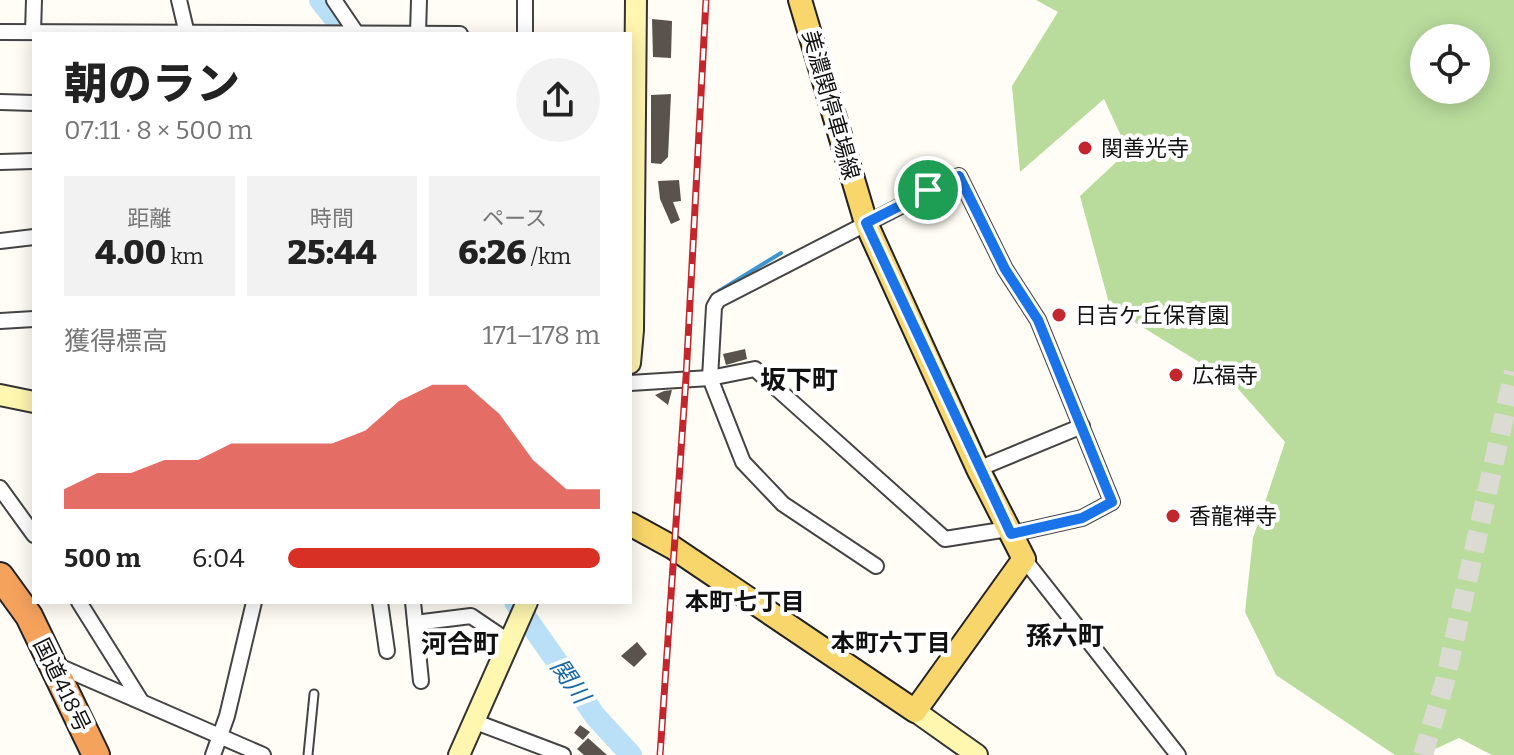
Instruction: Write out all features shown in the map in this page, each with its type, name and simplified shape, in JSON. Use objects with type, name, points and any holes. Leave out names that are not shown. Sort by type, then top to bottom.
[{"type":"highway","name":"国道418号","points":[[0,576],[29,616],[96,755]]},
{"type":"main road","points":[[632,145],[636,0]]},
{"type":"main road","name":"美濃関停車場線","points":[[800,0],[866,223],[978,469],[1024,559]]},
{"type":"main road","points":[[0,395],[32,402]]},
{"type":"main road","points":[[632,525],[672,547],[977,755]]},
{"type":"main road","points":[[915,711],[1024,559]]},
{"type":"main road","points":[[459,755],[526,604]]},
{"type":"street","points":[[0,32],[33,32],[34,0]]},
{"type":"street","points":[[179,0],[187,32]]},
{"type":"street","points":[[334,0],[356,32]]},
{"type":"street","points":[[418,32],[419,0]]},
{"type":"street","points":[[525,0],[525,32]]},
{"type":"street","points":[[0,102],[32,103]]},
{"type":"street","points":[[0,162],[32,161]]},
{"type":"street","points":[[632,383],[710,378],[755,369],[945,539],[1082,518],[1112,502],[1038,320],[1005,269],[959,176],[718,300],[714,307],[710,378],[743,462],[783,504],[876,566]]},
{"type":"street","points":[[0,241],[32,237]]},
{"type":"street","points":[[0,321],[32,319]]},
{"type":"street","points":[[978,469],[1082,426]]},
{"type":"street","points":[[0,488],[32,532]]},
{"type":"street","points":[[1024,559],[1178,755]]},
{"type":"street","points":[[80,604],[141,701]]},
{"type":"street","points":[[213,755],[253,604]]},
{"type":"street","points":[[380,604],[387,651]]},
{"type":"street","points":[[413,604],[421,681]]},
{"type":"street","points":[[415,623],[471,616],[512,633]]},
{"type":"street","points":[[52,663],[263,755]]},
{"type":"street","points":[[473,721],[553,753]]},
{"type":"lane","points":[[308,755],[314,694]]},
{"type":"green space","points":[[1036,0],[1514,0],[1514,755],[1492,755],[1459,738],[1422,755],[1395,755],[1276,675],[1245,612],[1253,538],[1285,442],[1233,383],[1110,307],[1080,196],[1128,151],[1104,99],[1020,172],[1012,86],[1058,12]]},
{"type":"building","points":[[652,19],[672,21],[671,58],[653,57]]},
{"type":"building","points":[[671,94],[668,157],[661,164],[651,163],[651,95]]},
{"type":"building","points":[[679,180],[681,201],[673,202],[680,220],[671,224],[660,199],[658,181]]},
{"type":"building","points":[[745,349],[747,359],[726,365],[723,354]]},
{"type":"building","points":[[672,390],[668,405],[655,395],[664,391]]},
{"type":"building","points":[[637,642],[647,654],[634,667],[621,656]]},
{"type":"building","points":[[580,725],[590,732],[583,740],[574,733]]},
{"type":"building","points":[[588,738],[607,755],[584,755],[577,749]]},
{"type":"waterway","name":"関川","points":[[320,0],[345,32]]},
{"type":"waterway","points":[[719,291],[781,253]]},
{"type":"waterway","name":"関川","points":[[516,604],[596,717],[631,755]]},
{"type":"tunnel","points":[[1423,755],[1445,681],[1514,372]]},
{"type":"railway","points":[[660,755],[686,378],[706,0]]},
{"type":"place","name":"関善光寺","points":[[1085,148]]},
{"type":"place","name":"日吉ケ丘保育園","points":[[1059,315]]},
{"type":"place","name":"広福寺","points":[[1176,375]]},
{"type":"place","name":"香龍禅寺","points":[[1173,516]]},
{"type":"district","name":"坂下町","points":[[799,380]]},
{"type":"district","name":"本町七丁目","points":[[745,602]]},
{"type":"district","name":"孫六町","points":[[1065,636]]},
{"type":"district","name":"本町六丁目","points":[[891,643]]},
{"type":"district","name":"河合町","points":[[460,644]]},
{"type":"route","points":[[959,176],[1005,269],[1038,320],[1112,502],[1082,518],[1011,534],[978,469],[866,223],[928,190],[959,176]]}]
